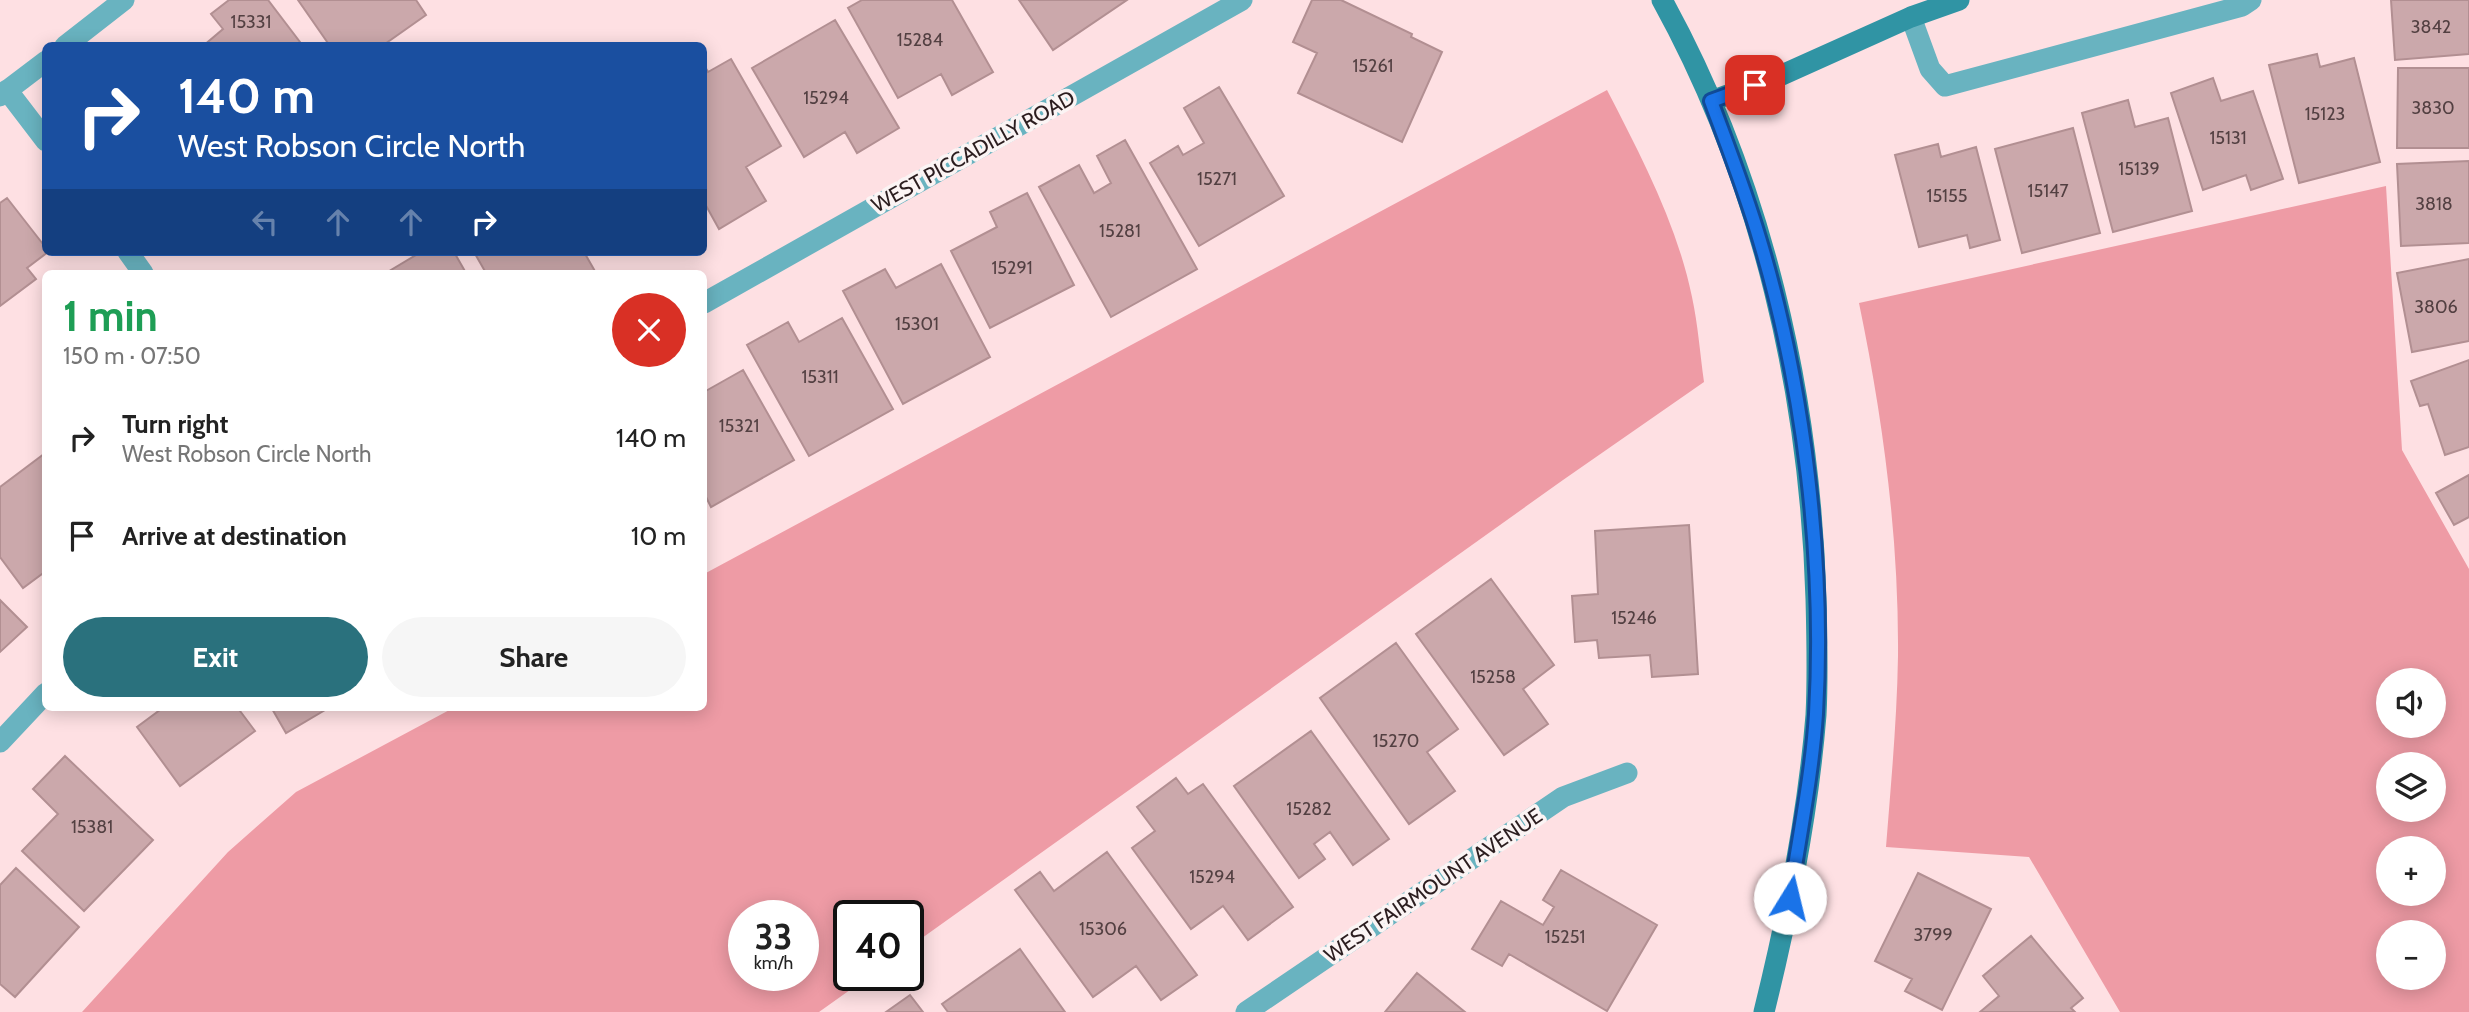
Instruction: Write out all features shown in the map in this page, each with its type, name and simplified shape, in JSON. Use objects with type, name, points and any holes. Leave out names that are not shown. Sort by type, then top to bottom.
[{"type":"street","points":[[70,42],[124,0]]},
{"type":"street","name":"WEST PICCADILLY ROAD","points":[[707,301],[1242,0]]},
{"type":"street","points":[[1662,0],[1711,101],[1744,188],[1776,299],[1807,472],[1815,559],[1816,685],[1811,764],[1790,898],[1764,1012]]},
{"type":"street","points":[[1711,101],[1782,75],[1911,17],[1959,0]]},
{"type":"street","points":[[1911,17],[1930,69],[1945,86],[2242,6],[2251,0]]},
{"type":"street","points":[[42,64],[4,93],[42,136]]},
{"type":"street","points":[[0,742],[42,697]]},
{"type":"street","name":"WEST FAIRMOUNT AVENUE","points":[[1246,1012],[1563,797],[1627,773]]},
{"type":"shaded area","points":[[1607,90],[1657,191],[1677,243],[1694,308],[1704,382],[924,937],[924,900],[833,900],[833,991],[849,991],[819,1012],[82,1012],[228,852],[296,792],[448,711],[707,711],[707,572]]},
{"type":"shaded area","points":[[2386,186],[2402,450],[2469,569],[2469,1012],[2120,1012],[2029,857],[1886,847],[1894,751],[1898,612],[1888,479],[1859,303]]},
{"type":"building","points":[[229,0],[268,0],[300,42],[208,42],[223,29],[211,14]]},
{"type":"building","points":[[298,0],[416,0],[426,15],[388,42],[327,42]]},
{"type":"building","points":[[862,0],[952,0],[993,72],[952,95],[941,74],[898,98],[848,8]]},
{"type":"building","points":[[1019,0],[1127,0],[1053,50]]},
{"type":"building","points":[[1312,0],[1341,0],[1412,34],[1411,37],[1442,52],[1402,142],[1298,93],[1317,53],[1293,42]]},
{"type":"building","points":[[2391,0],[2469,0],[2469,54],[2395,60]]},
{"type":"building","points":[[835,20],[899,128],[857,153],[845,132],[804,157],[752,68]]},
{"type":"building","points":[[2317,54],[2320,67],[2354,58],[2380,162],[2299,183],[2269,65]]},
{"type":"building","points":[[731,59],[781,146],[746,167],[766,201],[719,229],[707,207],[708,72]]},
{"type":"building","points":[[2398,68],[2469,68],[2469,148],[2397,148]]},
{"type":"building","points":[[2213,78],[2221,101],[2253,91],[2283,179],[2251,190],[2246,175],[2203,190],[2171,93]]},
{"type":"building","points":[[1219,87],[1284,196],[1199,246],[1150,163],[1178,146],[1183,155],[1204,143],[1184,108]]},
{"type":"building","points":[[2128,100],[2135,127],[2168,118],[2192,211],[2113,232],[2082,113]]},
{"type":"building","points":[[2073,128],[2100,233],[2022,253],[1995,149]]},
{"type":"building","points":[[1125,140],[1197,269],[1111,317],[1039,187],[1079,165],[1094,193],[1111,183],[1097,156]]},
{"type":"building","points":[[1938,144],[1941,157],[1976,147],[2000,240],[1970,248],[1967,235],[1919,247],[1895,155]]},
{"type":"building","points":[[2469,161],[2469,243],[2401,246],[2397,164]]},
{"type":"building","points":[[1027,193],[1074,285],[990,328],[951,251],[997,227],[990,212]]},
{"type":"building","points":[[7,198],[42,243],[43,256],[27,268],[36,279],[0,306],[0,203]]},
{"type":"building","points":[[414,256],[456,256],[464,270],[391,270]]},
{"type":"building","points":[[476,256],[586,256],[594,270],[484,270]]},
{"type":"building","points":[[2469,259],[2469,341],[2412,352],[2397,273]]},
{"type":"building","points":[[941,264],[990,357],[903,404],[843,291],[885,269],[896,288]]},
{"type":"building","points":[[842,318],[893,409],[809,456],[747,345],[788,322],[799,342]]},
{"type":"building","points":[[2469,360],[2469,447],[2445,455],[2428,404],[2420,406],[2411,381]]},
{"type":"building","points":[[743,370],[794,460],[711,507],[707,499],[707,390]]},
{"type":"building","points":[[42,456],[42,574],[23,588],[0,557],[0,487]]},
{"type":"building","points":[[2469,475],[2469,517],[2454,525],[2436,493]]},
{"type":"building","points":[[1689,525],[1698,674],[1652,677],[1650,655],[1599,658],[1597,640],[1575,642],[1572,596],[1598,594],[1595,531]]},
{"type":"building","points":[[1491,579],[1554,665],[1523,689],[1548,724],[1504,755],[1416,634]]},
{"type":"building","points":[[0,600],[27,627],[0,652]]},
{"type":"building","points":[[1396,643],[1458,729],[1427,752],[1455,791],[1409,824],[1320,698]]},
{"type":"building","points":[[159,711],[240,711],[255,731],[180,786],[137,727]]},
{"type":"building","points":[[273,711],[323,711],[286,733]]},
{"type":"building","points":[[1311,731],[1389,839],[1353,865],[1330,832],[1314,844],[1325,859],[1299,878],[1234,786]]},
{"type":"building","points":[[65,756],[153,840],[84,911],[22,851],[58,814],[33,789]]},
{"type":"building","points":[[1176,778],[1188,794],[1203,784],[1293,907],[1248,940],[1223,906],[1191,929],[1132,848],[1155,831],[1137,807]]},
{"type":"building","points":[[1107,852],[1197,975],[1161,1000],[1136,966],[1093,997],[1015,890],[1040,872],[1054,891]]},
{"type":"building","points":[[16,868],[79,927],[15,997],[0,984],[0,885]]},
{"type":"building","points":[[1561,870],[1657,925],[1607,1011],[1509,954],[1502,966],[1472,949],[1501,901],[1543,925],[1554,907],[1543,900]]},
{"type":"building","points":[[1918,873],[1991,909],[1942,1010],[1905,991],[1912,979],[1875,961]]},
{"type":"building","points":[[2031,936],[2083,998],[2071,1008],[2075,1012],[1980,1012],[1999,996],[1983,976]]},
{"type":"building","points":[[1020,949],[1065,1012],[948,1012],[942,1004]]},
{"type":"building","points":[[1417,973],[1465,1012],[1385,1012]]},
{"type":"building","points":[[910,995],[923,1012],[886,1012]]},
{"type":"route","points":[[1755,85],[1711,101],[1744,188],[1773,287],[1786,345],[1807,472],[1815,559],[1816,713],[1811,764],[1790,898]]}]
